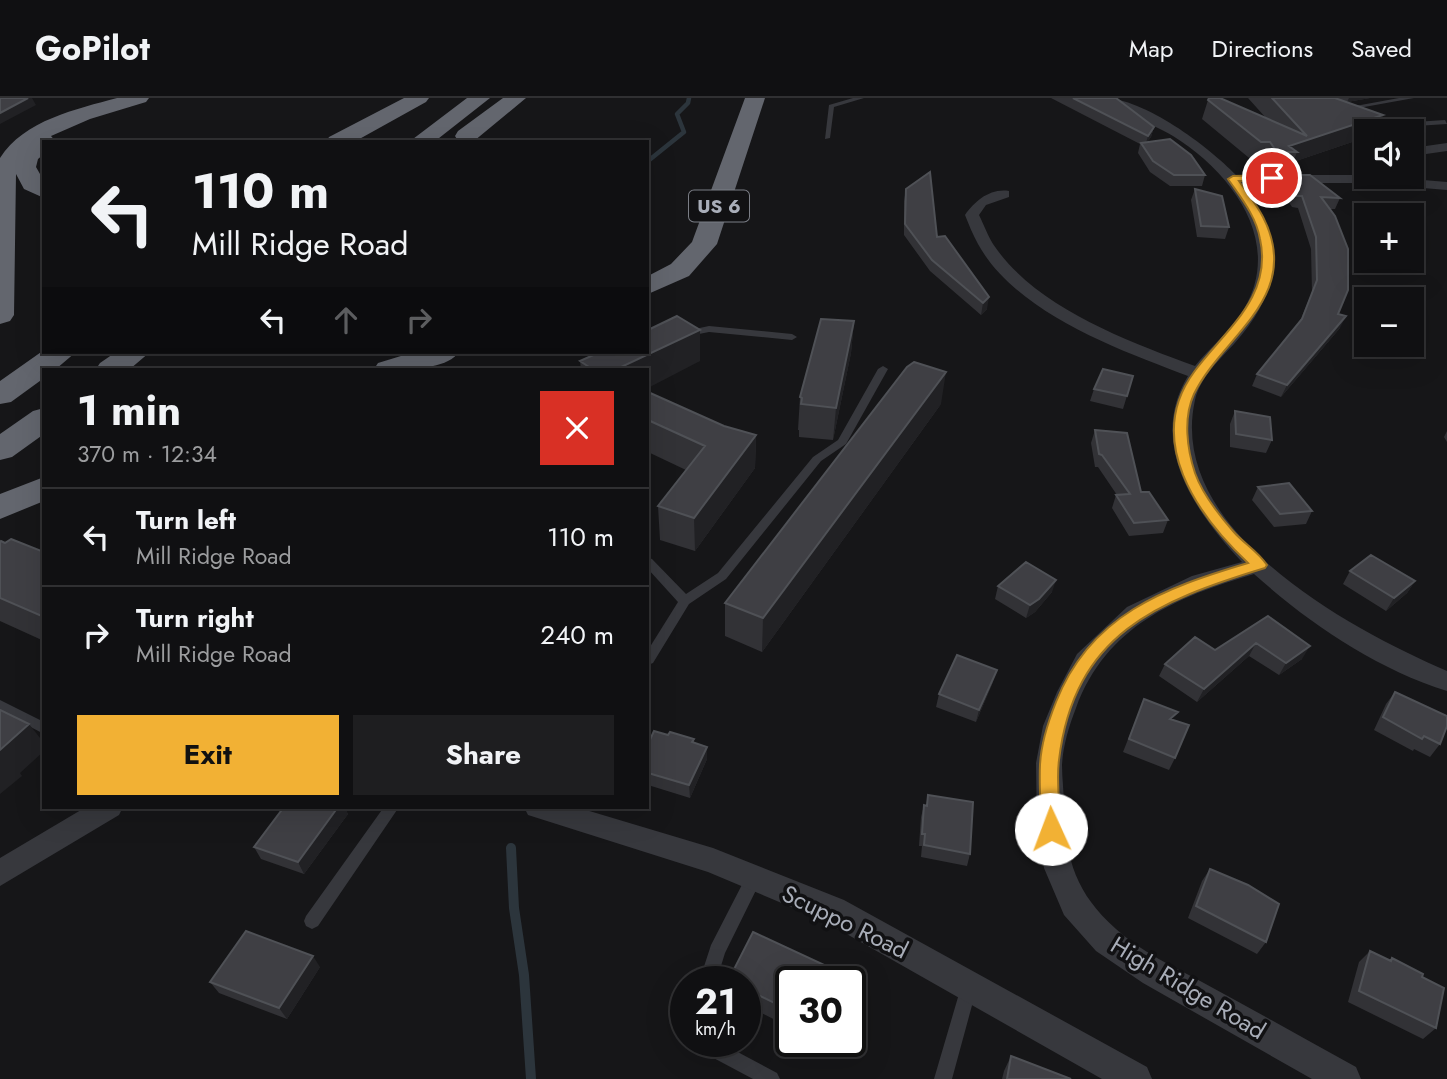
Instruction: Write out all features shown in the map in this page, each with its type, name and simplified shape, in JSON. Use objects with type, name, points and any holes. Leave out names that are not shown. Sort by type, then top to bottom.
[{"type":"highway","points":[[0,315],[4,170],[8,159],[20,147],[53,127],[139,98]]},
{"type":"highway","points":[[49,140],[81,122],[158,98]]},
{"type":"highway","points":[[341,140],[419,98]]},
{"type":"highway","points":[[365,140],[428,98]]},
{"type":"highway","points":[[423,140],[480,98]]},
{"type":"highway","points":[[461,140],[516,98]]},
{"type":"highway","points":[[649,274],[672,259],[688,242],[741,98]]},
{"type":"highway","name":"US 6","points":[[649,286],[680,270],[704,244],[755,98]]},
{"type":"highway","points":[[42,144],[27,157],[23,167],[32,184],[42,190]]},
{"type":"highway","points":[[0,395],[58,354]]},
{"type":"highway","points":[[112,368],[132,354]]},
{"type":"highway","points":[[392,368],[438,354]]},
{"type":"highway","points":[[0,450],[42,419]]},
{"type":"highway","points":[[0,507],[42,489]]},
{"type":"street","points":[[1109,98],[1174,131],[1198,147],[1233,179],[1258,217],[1266,240],[1268,262],[1264,285],[1238,331],[1199,374],[1186,397],[1181,419],[1181,446],[1189,475],[1206,506],[1228,535],[1259,565],[1339,627],[1398,660],[1447,681]]},
{"type":"street","points":[[1424,150],[1447,147]]},
{"type":"street","points":[[1233,179],[1354,176]]},
{"type":"street","points":[[1424,183],[1447,186]]},
{"type":"street","points":[[1004,194],[981,202],[972,215],[985,243],[1009,272],[1080,322],[1150,356],[1199,374]]},
{"type":"street","name":"High Ridge Road","points":[[1259,565],[1200,582],[1136,613],[1108,636],[1086,660],[1069,692],[1056,726],[1051,751],[1049,763],[1053,842],[1058,868],[1074,905],[1107,941],[1154,972],[1344,1079]]},
{"type":"street","points":[[0,873],[106,809]]},
{"type":"street","name":"Scuppo Road","points":[[553,809],[713,861],[832,910],[1135,1079]]},
{"type":"lane","points":[[827,138],[831,106],[861,98]]},
{"type":"lane","points":[[1410,98],[1337,109],[1401,125],[1446,122]]},
{"type":"lane","points":[[675,337],[709,329],[792,337]]},
{"type":"lane","points":[[649,658],[685,601],[722,576],[817,460],[842,442],[883,369]]},
{"type":"lane","points":[[649,563],[685,601]]},
{"type":"lane","points":[[0,705],[42,728]]},
{"type":"lane","points":[[312,920],[391,809]]},
{"type":"lane","points":[[712,966],[754,878]]},
{"type":"lane","points":[[943,1079],[969,986]]},
{"type":"lane","points":[[729,1057],[771,1079]]},
{"type":"building","points":[[0,98],[28,98],[0,113]]},
{"type":"building","points":[[1073,98],[1116,98],[1154,127],[1148,136]]},
{"type":"building","points":[[1220,98],[1307,136],[1272,98],[1335,98],[1383,115],[1371,119],[1354,119],[1354,125],[1289,146],[1297,152],[1277,152],[1270,142],[1261,142],[1208,100]]},
{"type":"building","points":[[1170,139],[1191,155],[1205,175],[1174,175],[1153,161],[1141,143]]},
{"type":"building","points":[[930,172],[937,237],[945,236],[989,297],[983,303],[932,260],[905,224],[906,189]]},
{"type":"building","points":[[1282,175],[1310,175],[1340,198],[1321,197],[1335,216],[1348,249],[1348,290],[1338,314],[1346,316],[1287,385],[1257,374],[1302,319],[1317,280],[1316,237],[1302,196],[1296,196]]},
{"type":"building","points":[[1195,189],[1222,196],[1229,227],[1201,226]]},
{"type":"building","points":[[677,316],[700,330],[649,354],[649,330]]},
{"type":"building","points":[[821,319],[854,321],[836,408],[801,404],[800,397]]},
{"type":"building","points":[[596,354],[649,354],[619,368],[590,368],[580,361]]},
{"type":"building","points":[[914,362],[946,372],[763,618],[725,603],[907,367]]},
{"type":"building","points":[[1103,369],[1133,376],[1127,396],[1094,389]]},
{"type":"building","points":[[649,392],[724,426],[756,435],[694,518],[658,506],[705,446],[649,420]]},
{"type":"building","points":[[1235,411],[1270,417],[1272,440],[1236,434]]},
{"type":"building","points":[[1095,430],[1127,433],[1141,492],[1149,492],[1168,520],[1134,523],[1116,495],[1130,494],[1099,454]]},
{"type":"building","points":[[1289,483],[1312,511],[1280,514],[1258,487]]},
{"type":"building","points":[[11,539],[42,550],[42,616],[0,598],[0,542],[5,543]]},
{"type":"building","points":[[1371,555],[1415,581],[1394,598],[1350,571]]},
{"type":"building","points":[[1026,562],[1056,580],[1030,605],[998,586]]},
{"type":"building","points":[[1268,616],[1310,646],[1286,663],[1256,643],[1204,689],[1165,664],[1195,637],[1215,650]]},
{"type":"building","points":[[957,655],[997,670],[979,710],[939,694]]},
{"type":"building","points":[[1395,692],[1447,716],[1447,726],[1440,744],[1424,736],[1422,739],[1383,717]]},
{"type":"building","points":[[1144,699],[1178,712],[1170,719],[1189,725],[1175,758],[1129,739]]},
{"type":"building","points":[[0,710],[29,724],[0,750]]},
{"type":"building","points":[[654,731],[668,735],[670,732],[694,739],[692,742],[707,747],[689,785],[649,773],[649,742]]},
{"type":"building","points":[[928,795],[973,802],[970,854],[924,845],[924,805],[927,806]]},
{"type":"building","points":[[282,809],[337,809],[298,862],[254,847]]},
{"type":"building","points":[[1210,869],[1248,885],[1279,904],[1266,942],[1196,906]]},
{"type":"building","points":[[246,931],[313,956],[279,1008],[210,982]]},
{"type":"building","points":[[753,932],[826,966],[775,966],[775,1003],[761,996],[761,966],[736,966]]},
{"type":"building","points":[[1370,951],[1391,961],[1392,958],[1444,988],[1436,1028],[1359,991]]},
{"type":"building","points":[[1011,1056],[1071,1079],[1007,1079]]},
{"type":"waterway","points":[[649,160],[684,132],[677,114],[688,103],[689,98]]},
{"type":"waterway","points":[[511,848],[514,908],[524,975],[531,1079]]},
{"type":"route","points":[[1051,829],[1049,763],[1056,726],[1069,692],[1086,660],[1108,636],[1136,613],[1200,582],[1259,565],[1228,535],[1206,506],[1189,475],[1181,446],[1181,419],[1186,397],[1199,374],[1238,331],[1264,285],[1268,262],[1266,240],[1258,217],[1233,179],[1272,178]]}]
